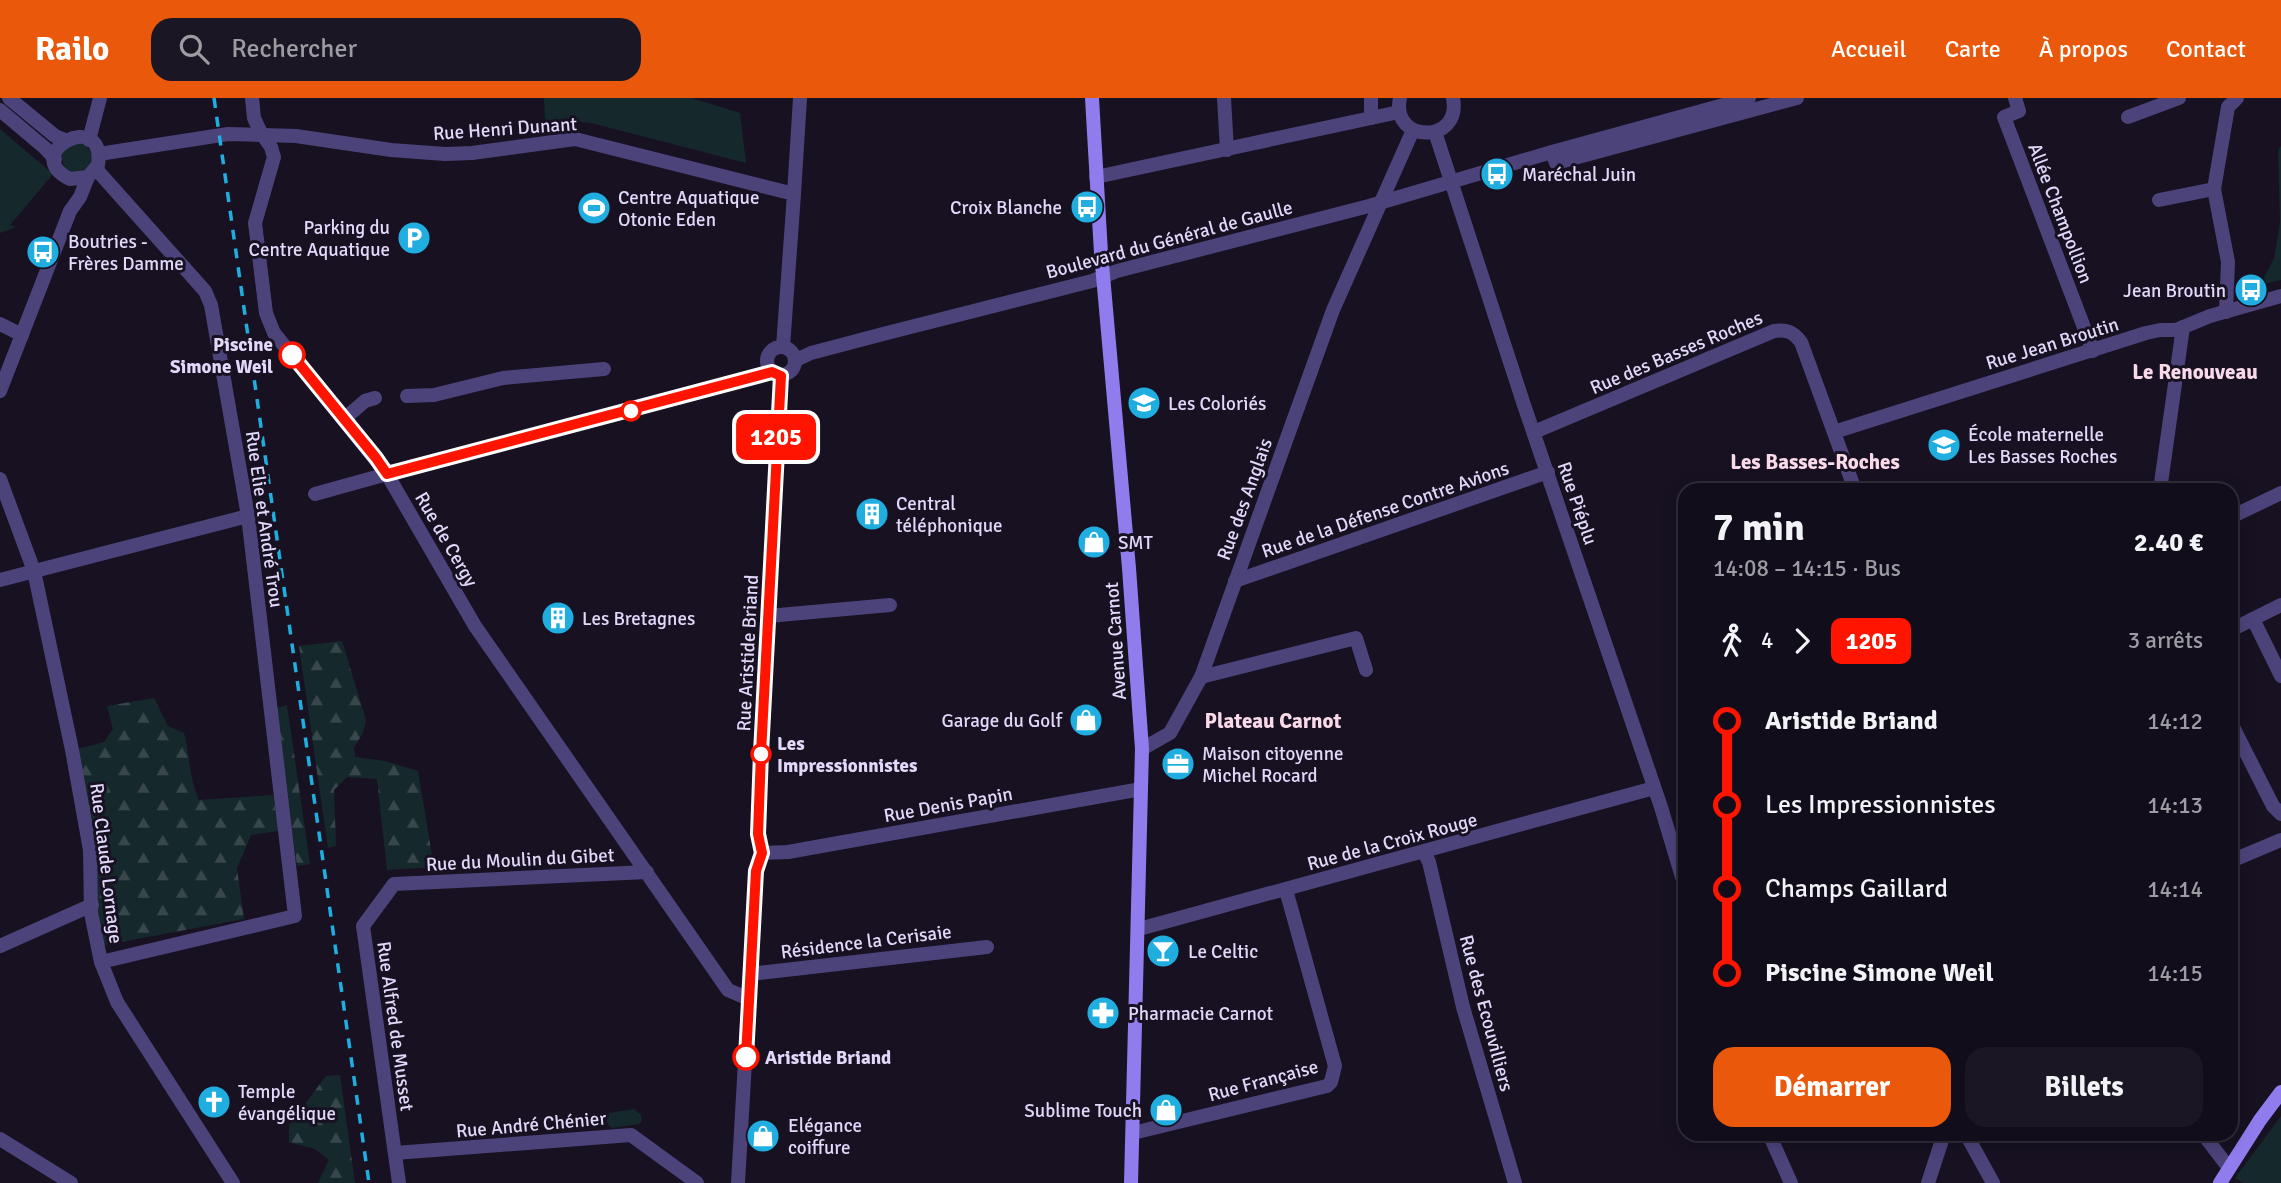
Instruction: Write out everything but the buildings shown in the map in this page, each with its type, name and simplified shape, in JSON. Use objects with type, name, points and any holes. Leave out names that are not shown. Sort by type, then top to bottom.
[{"type":"main road","name":"Avenue Carnot","points":[[1092,98],[1142,749],[1131,1183]]},
{"type":"main road","points":[[2220,1183],[2281,1092]]},
{"type":"street","points":[[9,98],[55,136],[65,140]]},
{"type":"street","points":[[89,140],[100,98]]},
{"type":"street","points":[[252,98],[254,118],[274,157],[296,136]]},
{"type":"street","points":[[783,347],[800,98]]},
{"type":"street","points":[[1224,98],[1227,150]]},
{"type":"street","points":[[1371,98],[1371,118]]},
{"type":"street","points":[[1097,177],[1371,118],[1399,105],[1407,125],[1413,130],[1420,133],[1435,132],[1448,124],[1452,117],[1453,98]]},
{"type":"street","name":"Boulevard du Général de Gaulle","points":[[796,360],[811,353],[1092,281],[1104,275],[1382,202],[1749,98]]},
{"type":"street","name":"Boulevard du Général de Gaulle","points":[[1552,152],[1556,163],[1797,98]]},
{"type":"street","name":"Allée Champollion","points":[[2015,98],[2019,111],[2004,117],[2093,351]]},
{"type":"street","points":[[2128,117],[2179,98]]},
{"type":"street","points":[[2215,98],[2233,102],[2214,190],[2228,262],[2225,312]]},
{"type":"street","points":[[0,110],[45,148],[55,159],[60,172],[70,179]]},
{"type":"street","name":"Rue des Anglais","points":[[1142,749],[1170,733],[1201,677],[1333,310],[1413,130]]},
{"type":"street","name":"Rue Piéplu","points":[[1435,132],[1678,865]]},
{"type":"street","points":[[99,154],[213,135],[261,133]]},
{"type":"street","name":"Rue Henri Dunant","points":[[261,133],[391,150],[445,154],[472,153],[575,139],[794,194]]},
{"type":"street","points":[[55,159],[60,145],[77,136],[89,140],[99,154]]},
{"type":"street","points":[[0,391],[70,212],[92,173],[99,154]]},
{"type":"street","name":"Rue de Cergy","points":[[274,157],[255,223],[266,313],[274,333],[387,474],[475,626],[728,990],[749,999]]},
{"type":"street","points":[[70,179],[92,173]]},
{"type":"street","name":"Rue Elie et André Trou","points":[[92,173],[205,291],[211,305],[248,516],[295,916],[101,962]]},
{"type":"street","points":[[70,179],[70,212]]},
{"type":"street","points":[[2159,200],[2214,190]]},
{"type":"street","name":"Rue Jean Broutin","points":[[1834,432],[2146,333],[2183,327],[2198,319],[2281,297]]},
{"type":"street","points":[[0,324],[22,335]]},
{"type":"street","points":[[2161,483],[2183,327]]},
{"type":"street","name":"Rue des Basses Roches","points":[[1534,432],[1774,331],[1785,329],[1801,342],[1852,483]]},
{"type":"street","points":[[316,494],[387,474],[777,374],[793,369],[796,360],[792,351],[783,347],[774,348],[768,355],[767,365],[777,374]]},
{"type":"street","points":[[407,396],[434,395],[503,378],[604,369]]},
{"type":"street","name":"Rue Aristide Briand","points":[[738,1183],[756,871],[762,853],[758,821],[777,374]]},
{"type":"street","points":[[344,419],[365,401],[375,398]]},
{"type":"street","name":"Rue de la Défense Contre Avions","points":[[1235,581],[1548,472]]},
{"type":"street","name":"Rue Claude Lornage","points":[[0,479],[34,571],[72,750],[90,849],[91,913],[101,962],[117,1002],[233,1183]]},
{"type":"street","points":[[2238,514],[2281,492]]},
{"type":"street","points":[[0,580],[248,516]]},
{"type":"street","points":[[768,616],[890,605]]},
{"type":"street","points":[[2238,626],[2281,605]]},
{"type":"street","points":[[2252,619],[2281,676]]},
{"type":"street","points":[[1201,677],[1356,638],[1366,670]]},
{"type":"street","points":[[2238,736],[2278,808]]},
{"type":"street","name":"Rue de la Croix Rouge","points":[[1139,929],[1654,788]]},
{"type":"street","name":"Rue Denis Papin","points":[[762,853],[788,852],[1141,789]]},
{"type":"street","points":[[2238,859],[2281,840]]},
{"type":"street","name":"Rue des Ecouvilliers","points":[[1424,852],[1429,862],[1463,1007],[1515,1183]]},
{"type":"street","name":"Rue du Moulin du Gibet","points":[[394,884],[647,872]]},
{"type":"street","name":"Rue Alfred de Musset","points":[[394,884],[363,926],[400,1183]]},
{"type":"street","name":"Rue Française","points":[[1133,1133],[1327,1086],[1331,1082],[1335,1066],[1286,890]]},
{"type":"street","points":[[0,946],[92,905]]},
{"type":"street","name":"Résidence la Cerisaie","points":[[750,974],[986,947]]},
{"type":"street","name":"Rue André Chénier","points":[[395,1153],[631,1135],[697,1183]]},
{"type":"street","points":[[0,1139],[71,1183]]},
{"type":"street","points":[[1772,1141],[1791,1183]]},
{"type":"street","points":[[1928,1183],[1942,1141]]},
{"type":"street","points":[[1970,1141],[1993,1183]]},
{"type":"street","points":[[2208,1141],[2228,1168]]},
{"type":"green space","points":[[544,98],[692,98],[740,113],[746,163],[591,123],[545,123]]},
{"type":"green space","points":[[0,129],[53,174],[10,225],[16,227],[0,233]]},
{"type":"green space","points":[[77,143],[83,144],[91,152],[91,164],[83,172],[77,173],[71,172],[63,164],[62,158],[63,152],[71,144]]},
{"type":"green space","points":[[2281,146],[2281,280],[2260,285],[2274,258],[2280,223],[2278,150]]},
{"type":"green space","points":[[342,641],[366,720],[363,733],[354,747],[355,757],[385,761],[418,771],[434,867],[387,870],[377,779],[347,777],[334,790],[336,846],[328,848],[299,646]]},
{"type":"green space","points":[[154,698],[168,726],[184,733],[193,784],[199,800],[273,795],[279,831],[251,835],[237,868],[244,919],[94,947],[74,750],[104,742],[113,729],[107,706]]},
{"type":"green space","points":[[287,705],[310,864],[297,866],[274,709]]},
{"type":"green space","points":[[340,1075],[355,1183],[318,1183],[329,1160],[315,1149],[289,1142],[289,1125],[326,1076]]},
{"type":"green space","points":[[634,1109],[641,1115],[642,1121],[639,1124],[612,1128],[607,1123],[609,1113]]},
{"type":"green space","points":[[2281,1116],[2281,1183],[2243,1183],[2235,1178]]},
{"type":"railway","points":[[214,98],[369,1183]]},
{"type":"bus line","name":"1205","points":[[292,355],[387,474],[772,372],[781,376],[761,753],[758,834],[762,853],[756,871],[746,1057]]},
{"type":"place","name":"Maréchal Juin","points":[[1497,174]]},
{"type":"place","name":"Croix Blanche","points":[[1087,207]]},
{"type":"place","name":"Centre Aquatique Otonic Eden","points":[[594,208]]},
{"type":"place","name":"Parking du Centre Aquatique","points":[[414,238]]},
{"type":"place","name":"Boutries - Frères Damme","points":[[43,252]]},
{"type":"place","name":"Jean Broutin","points":[[2251,290]]},
{"type":"place","name":"Piscine Simone Weil","points":[[292,355]]},
{"type":"place","name":"Les Coloriés","points":[[1144,403]]},
{"type":"place","name":"École maternelle Les Basses Roches","points":[[1944,445]]},
{"type":"place","name":"Central téléphonique","points":[[872,514]]},
{"type":"place","name":"SMT","points":[[1094,542]]},
{"type":"place","name":"Les Bretagnes","points":[[558,618]]},
{"type":"place","name":"Garage du Golf","points":[[1086,720]]},
{"type":"place","name":"Les Impressionnistes","points":[[761,754]]},
{"type":"place","name":"Maison citoyenne Michel Rocard","points":[[1178,764]]},
{"type":"place","name":"Le Celtic","points":[[1163,951]]},
{"type":"place","name":"Pharmacie Carnot","points":[[1103,1013]]},
{"type":"place","name":"Aristide Briand","points":[[746,1057]]},
{"type":"place","name":"Temple évangélique","points":[[214,1102]]},
{"type":"place","name":"Sublime Touch","points":[[1166,1110]]},
{"type":"place","name":"Elégance coiffure","points":[[763,1136]]},
{"type":"district","name":"Le Renouveau","points":[[2195,372]]},
{"type":"district","name":"Les Basses-Roches","points":[[1815,462]]},
{"type":"district","name":"Plateau Carnot","points":[[1273,721]]}]
